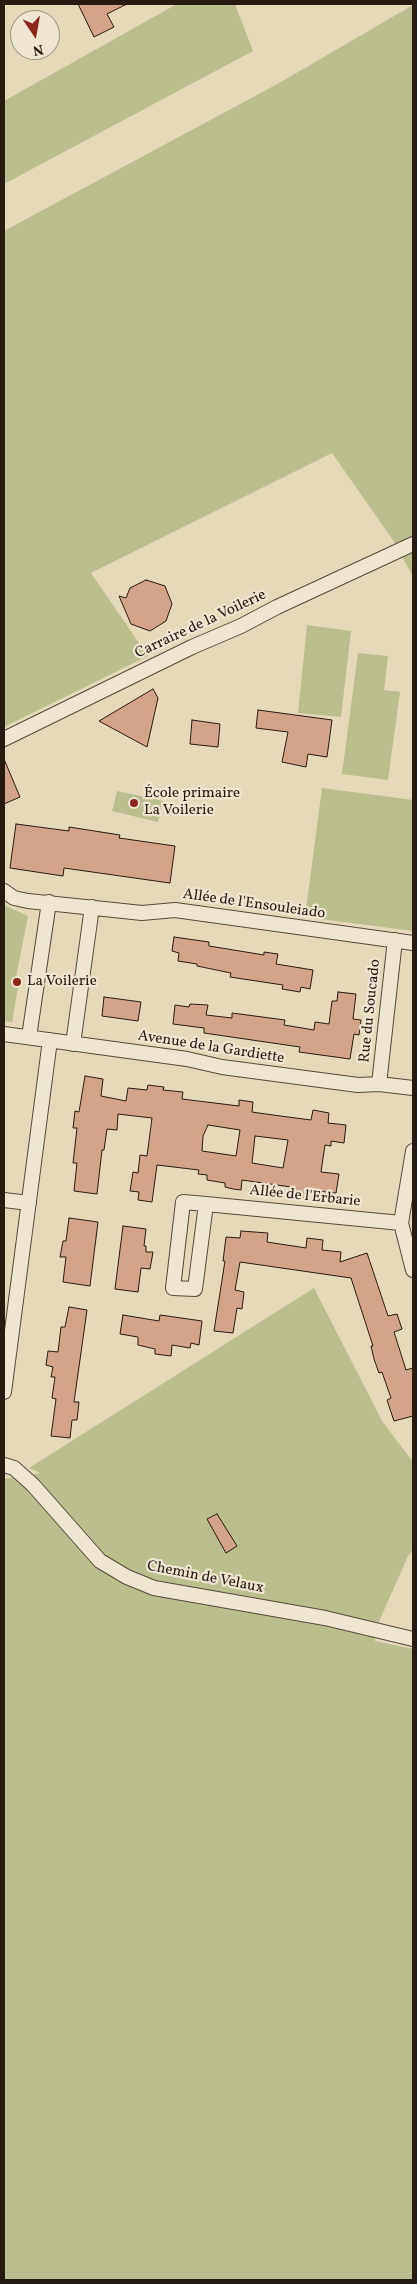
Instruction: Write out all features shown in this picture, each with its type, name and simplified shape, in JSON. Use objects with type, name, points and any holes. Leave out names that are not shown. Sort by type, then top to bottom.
[{"type":"street","name":"Carraire de la Voilerie","points":[[4,739],[192,647],[241,626],[277,607],[413,544]]},
{"type":"street","name":"Allée de l'Ensouleiado","points":[[4,891],[21,899],[142,913],[164,910],[194,913],[413,943]]},
{"type":"street","points":[[28,1037],[49,902]]},
{"type":"street","points":[[73,1044],[92,907]]},
{"type":"street","name":"Rue du Soucado","points":[[379,1084],[395,940]]},
{"type":"street","name":"Avenue de la Gardiette","points":[[4,1034],[187,1059],[241,1070],[358,1085],[379,1084],[413,1088]]},
{"type":"street","points":[[4,1392],[50,1040]]},
{"type":"street","points":[[413,1151],[401,1223],[413,1270]]},
{"type":"street","points":[[4,1200],[28,1203]]},
{"type":"street","name":"Allée de l'Erbarie","points":[[206,1204],[196,1289],[173,1288],[183,1202],[206,1204],[401,1223]]},
{"type":"street","name":"Chemin de Velaux","points":[[4,1465],[14,1468],[33,1485],[100,1561],[127,1577],[154,1588],[324,1618],[413,1639]]},
{"type":"green space","points":[[177,4],[235,4],[253,51],[4,184],[4,101]]},
{"type":"green space","points":[[413,5],[413,577],[395,543],[332,453],[91,573],[148,656],[4,727],[4,231],[281,82]]},
{"type":"green space","points":[[307,625],[351,631],[341,717],[298,713]]},
{"type":"green space","points":[[358,653],[388,656],[384,690],[400,692],[388,780],[342,774]]},
{"type":"green space","points":[[322,788],[413,800],[413,931],[305,917]]},
{"type":"green space","points":[[117,791],[163,801],[158,822],[112,811]]},
{"type":"green space","points":[[4,905],[28,916],[14,987],[18,988],[12,1022],[4,1021]]},
{"type":"green space","points":[[314,1288],[382,1421],[413,1462],[413,1550],[408,1556],[377,1626],[375,1641],[413,1649],[413,2280],[4,2280],[4,1479],[40,1473],[29,1468]]},
{"type":"building","points":[[78,4],[127,4],[107,14],[114,27],[94,37]]},
{"type":"building","points":[[146,580],[165,586],[172,604],[166,621],[150,631],[131,624],[119,596],[126,598],[130,588]]},
{"type":"building","points":[[153,689],[158,698],[147,747],[99,721]]},
{"type":"building","points":[[258,710],[332,720],[327,757],[308,754],[306,767],[282,762],[288,732],[256,728]]},
{"type":"building","points":[[192,720],[220,724],[218,747],[190,744]]},
{"type":"building","points":[[4,759],[20,797],[4,804]]},
{"type":"building","points":[[16,824],[69,831],[69,827],[120,835],[119,838],[175,846],[170,883],[64,868],[63,876],[10,868]]},
{"type":"building","points":[[174,937],[209,942],[209,946],[264,955],[264,952],[278,954],[276,964],[313,970],[310,989],[301,987],[300,992],[282,989],[283,985],[230,977],[231,973],[178,961],[179,953],[172,951]]},
{"type":"building","points":[[338,992],[356,994],[353,1019],[361,1020],[359,1035],[354,1034],[350,1059],[299,1052],[300,1047],[204,1033],[204,1028],[173,1024],[175,1005],[189,1007],[190,1004],[208,1005],[206,1015],[232,1018],[232,1013],[285,1020],[284,1025],[314,1030],[315,1022],[329,1024],[332,1001],[337,1001]]},
{"type":"building","points":[[104,997],[141,1002],[138,1021],[102,1016]]},
{"type":"building","points":[[85,1076],[103,1079],[101,1096],[126,1101],[128,1088],[147,1090],[148,1085],[164,1087],[163,1090],[183,1092],[182,1099],[239,1106],[239,1100],[253,1102],[252,1112],[311,1120],[313,1110],[329,1113],[328,1123],[346,1125],[344,1143],[331,1141],[331,1146],[325,1145],[321,1172],[339,1174],[336,1193],[307,1190],[306,1198],[289,1196],[291,1187],[242,1180],[241,1190],[233,1189],[225,1187],[225,1183],[207,1180],[207,1175],[198,1174],[199,1170],[157,1165],[152,1202],[138,1200],[139,1192],[130,1191],[133,1172],[138,1173],[140,1155],[147,1156],[152,1118],[118,1114],[117,1130],[107,1129],[104,1150],[102,1150],[97,1194],[74,1191],[77,1163],[73,1163],[77,1128],[73,1128],[75,1111],[79,1112]],"holes":[[[208,1125],[240,1130],[236,1156],[202,1151],[203,1136]],[[255,1136],[288,1140],[283,1168],[252,1163]]]},
{"type":"building","points":[[69,1218],[98,1222],[90,1286],[63,1282],[66,1257],[60,1257],[63,1241],[66,1241]]},
{"type":"building","points":[[123,1226],[146,1229],[144,1246],[146,1246],[146,1252],[153,1252],[150,1269],[141,1268],[138,1292],[115,1289]]},
{"type":"building","points":[[241,1231],[268,1233],[267,1242],[306,1248],[307,1238],[323,1240],[322,1250],[341,1252],[340,1262],[367,1253],[388,1316],[397,1314],[402,1329],[394,1332],[406,1370],[413,1368],[413,1416],[394,1421],[387,1400],[391,1398],[382,1372],[379,1373],[374,1359],[371,1346],[373,1346],[351,1278],[240,1262],[235,1290],[244,1292],[242,1309],[237,1308],[233,1333],[214,1331],[225,1261],[223,1261],[226,1237],[240,1238]]},
{"type":"building","points":[[69,1307],[87,1310],[74,1402],[79,1402],[77,1420],[72,1420],[70,1438],[51,1436],[56,1399],[52,1398],[55,1377],[51,1377],[53,1367],[46,1365],[48,1351],[58,1352],[61,1327],[65,1327]]},
{"type":"building","points":[[123,1315],[159,1321],[160,1315],[202,1321],[199,1345],[191,1343],[190,1348],[172,1345],[171,1356],[155,1354],[155,1349],[138,1345],[138,1337],[120,1334]]},
{"type":"building","points":[[217,1514],[237,1546],[226,1553],[207,1519]]},
{"type":"place","name":"École primaire La Voilerie","points":[[134,803]]},
{"type":"place","name":"La Voilerie","points":[[17,982]]}]
